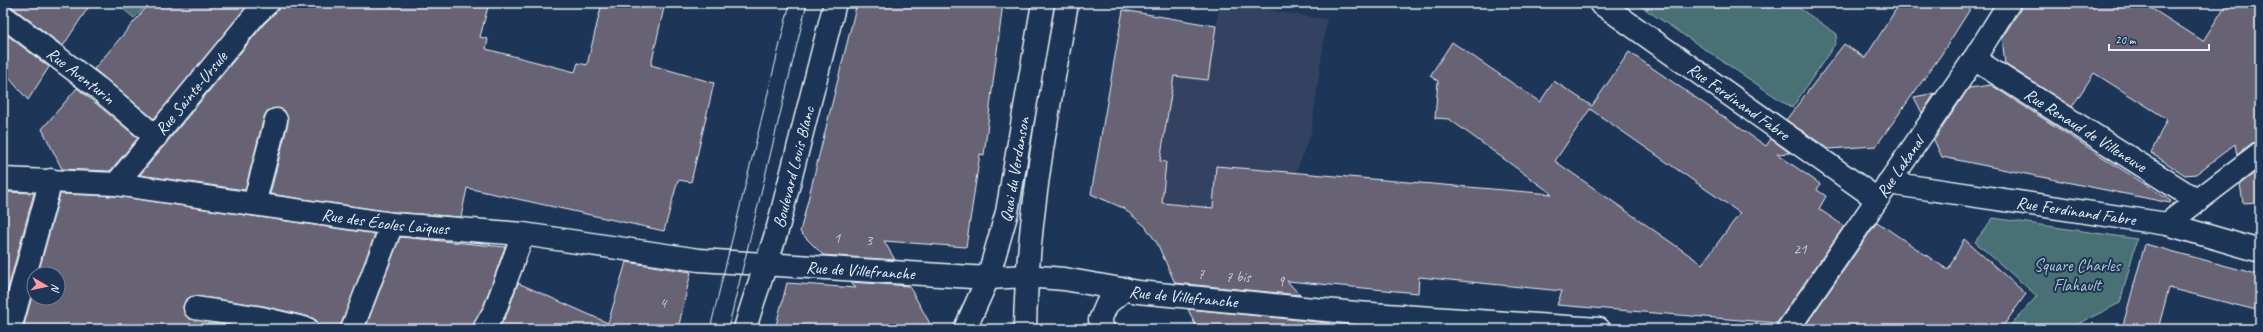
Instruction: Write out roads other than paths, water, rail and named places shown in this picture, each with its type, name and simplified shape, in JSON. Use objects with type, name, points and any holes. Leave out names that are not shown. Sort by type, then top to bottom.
[{"type":"street","name":"Boulevard Louis Blanc","points":[[745,329],[753,298],[768,264],[835,3]]},
{"type":"street","name":"Quai du Verdanson","points":[[965,329],[988,278],[1007,212],[1043,3]]},
{"type":"street","name":"Quai du Verdanson","points":[[1025,329],[1026,276],[1037,179],[1067,3]]},
{"type":"street","name":"Rue Ferdinand Fabre","points":[[1600,3],[1883,191],[2167,224],[2260,251]]},
{"type":"street","name":"Rue Lakanal","points":[[1788,329],[1974,58],[2009,3]]},
{"type":"street","name":"Rue Sainte-Ursule","points":[[116,184],[156,137],[255,7]]},
{"type":"street","name":"Rue Aventurin","points":[[3,16],[98,88],[156,137]]},
{"type":"street","name":"Rue Renaud de Villeneuve","points":[[1974,58],[2198,201]]},
{"type":"street","points":[[254,204],[276,120]]},
{"type":"street","points":[[2167,224],[2260,153]]},
{"type":"street","name":"Rue des Écoles Laïques","points":[[3,179],[116,184],[392,224],[523,234],[700,260],[768,264]]},
{"type":"street","points":[[10,329],[52,180]]},
{"type":"street","points":[[352,329],[392,224]]},
{"type":"street","points":[[484,329],[495,310],[523,234]]},
{"type":"street","name":"Rue de Villefranche","points":[[768,264],[988,278],[1026,276],[1064,279],[1125,289],[1356,313],[1599,329]]},
{"type":"street","points":[[1103,329],[1100,320],[1107,304],[1125,289]]},
{"type":"street","points":[[195,308],[260,318],[307,329]]},
{"type":"street","points":[[1356,313],[1371,329]]},
{"type":"tram line","points":[[710,329],[790,3]]},
{"type":"tram line","points":[[728,329],[807,3]]},
{"type":"park label","name":"Square Charles Flahault","points":[[2077,275]]}]
